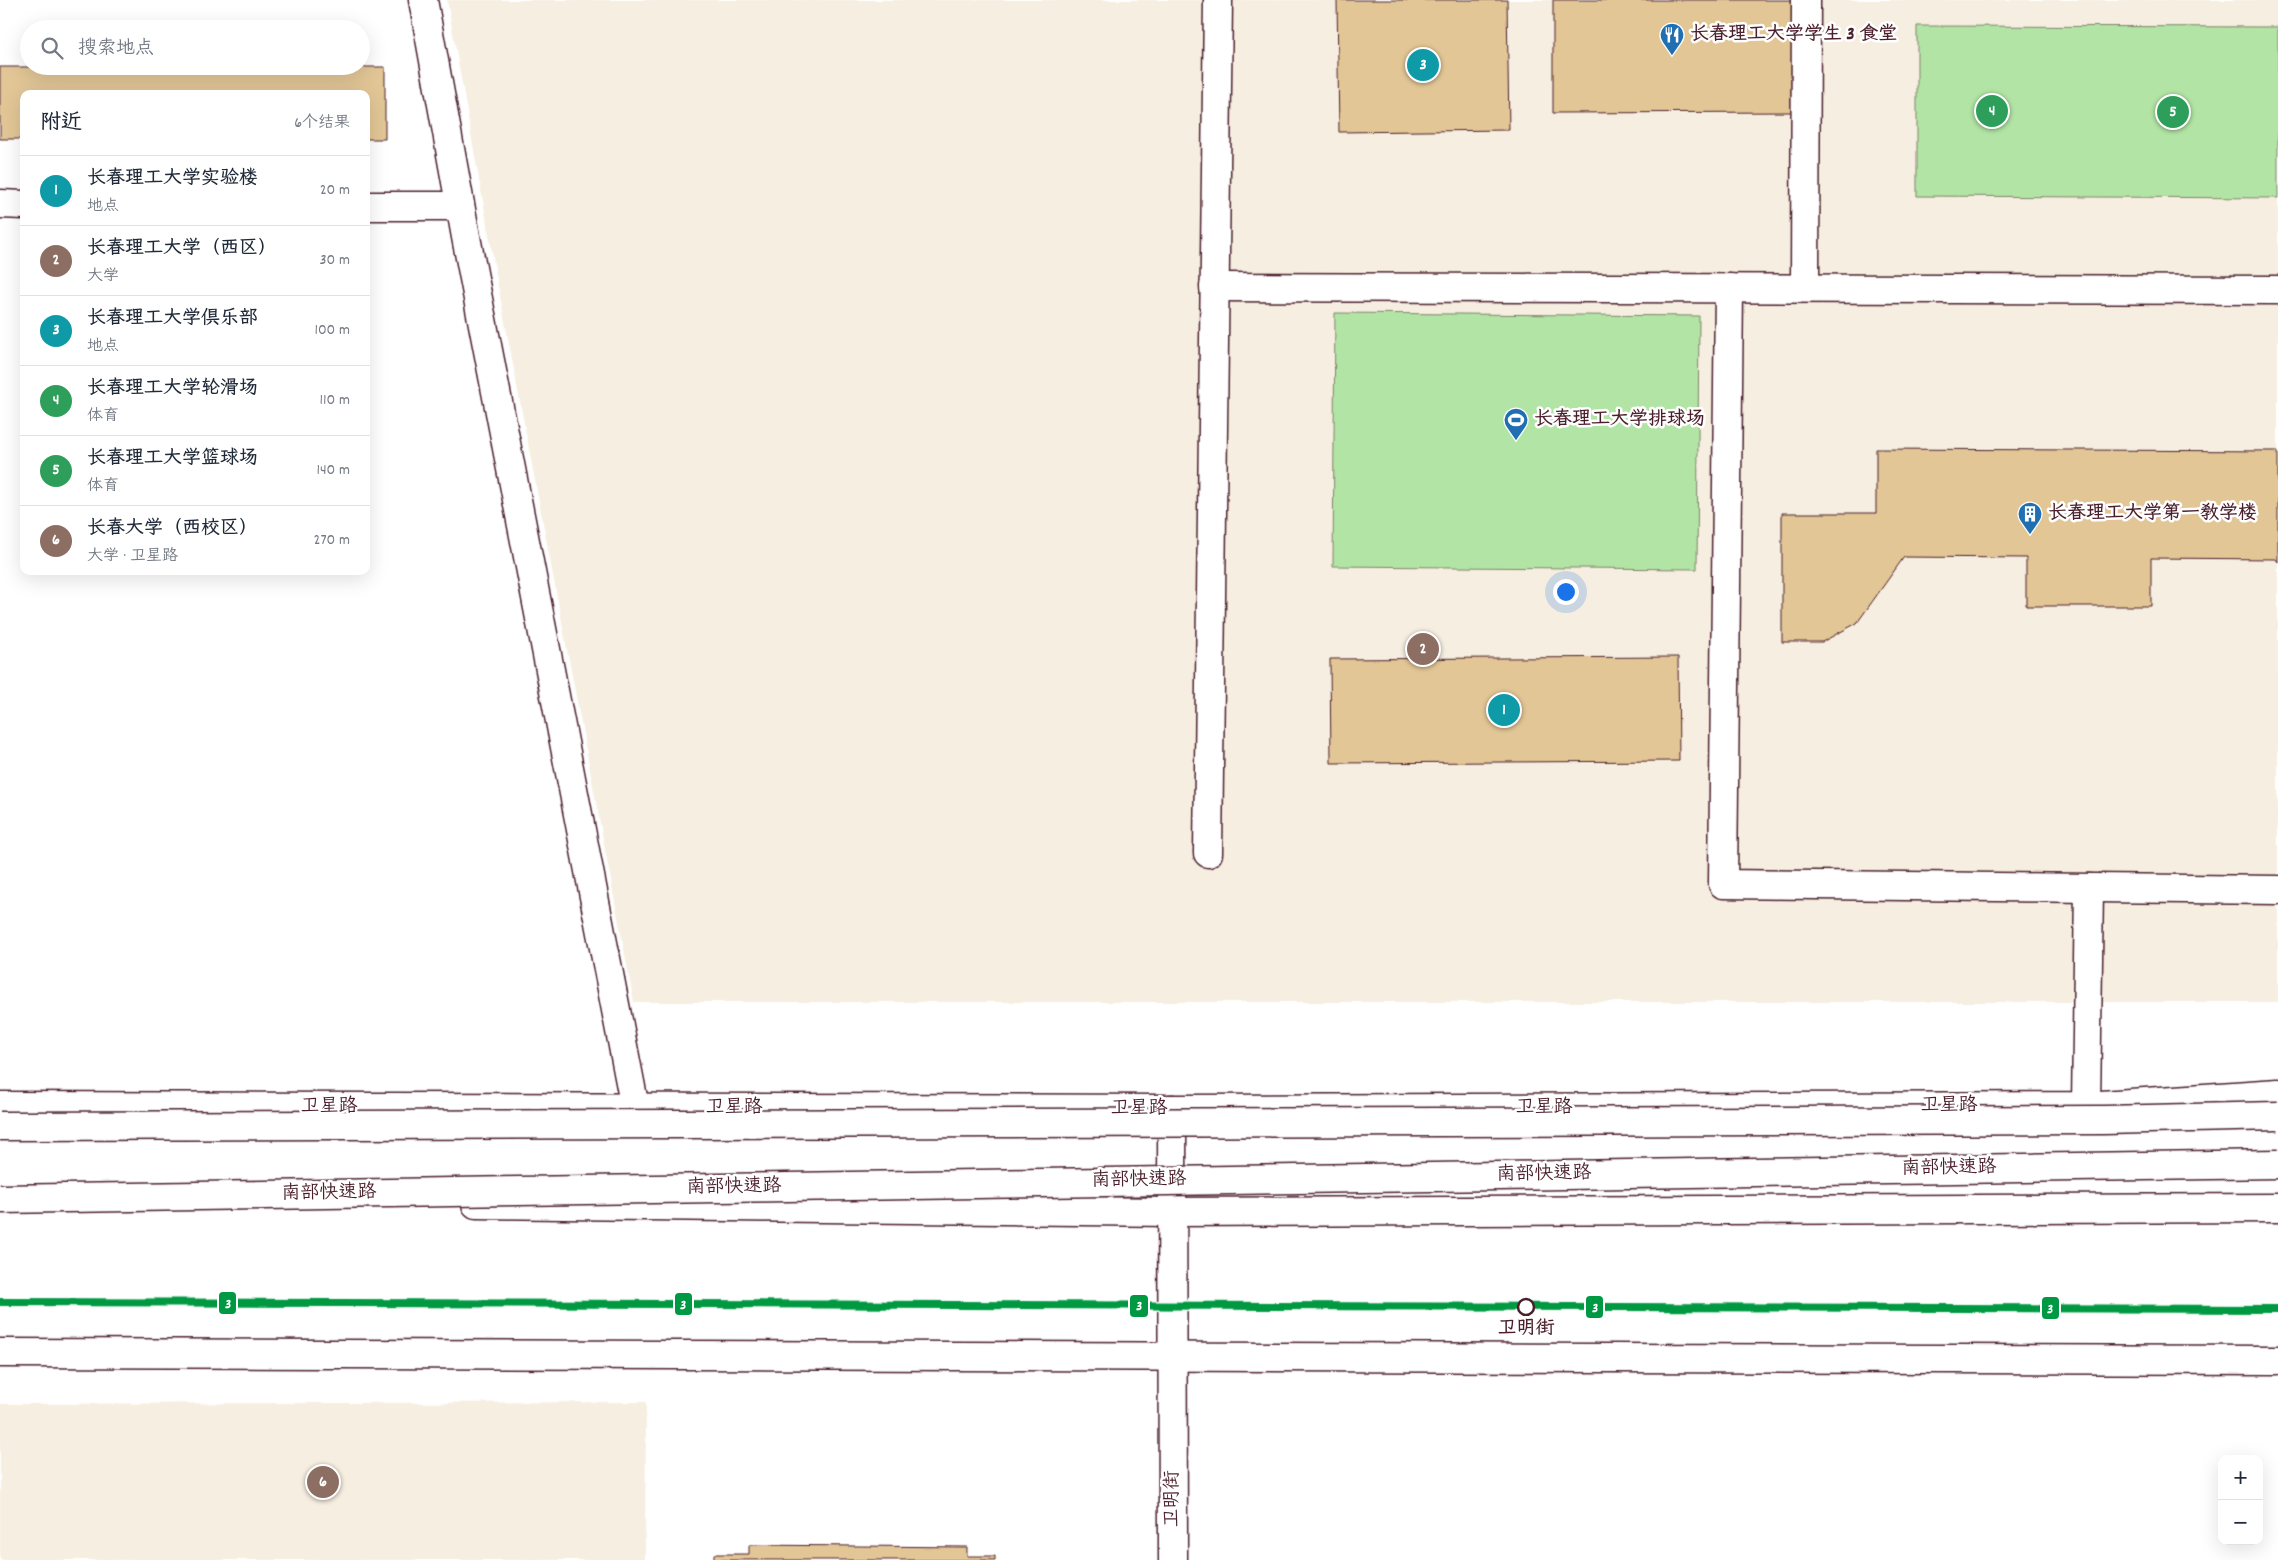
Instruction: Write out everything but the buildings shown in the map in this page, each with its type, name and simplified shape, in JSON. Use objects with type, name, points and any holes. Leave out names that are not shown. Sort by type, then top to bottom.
[{"type":"main road","points":[[423,0],[460,206],[635,1108]]},
{"type":"main road","points":[[1208,853],[1218,0]]},
{"type":"main road","points":[[1805,288],[1806,0]]},
{"type":"main road","points":[[0,204],[20,205]]},
{"type":"main road","points":[[370,206],[460,206]]},
{"type":"main road","points":[[1214,287],[2278,290]]},
{"type":"main road","points":[[1729,288],[1723,884],[2278,890]]},
{"type":"main road","points":[[2086,1106],[2089,888]]},
{"type":"main road","name":"卫星路","points":[[0,1106],[1172,1109],[2086,1106],[2278,1093]]},
{"type":"main road","name":"卫明街","points":[[1172,1109],[1173,1560]]},
{"type":"main road","points":[[0,1126],[2094,1120],[2278,1116]]},
{"type":"main road","name":"南部快速路","points":[[0,1199],[2278,1164]]},
{"type":"main road","points":[[0,1199],[1173,1212],[2278,1208]]},
{"type":"main road","points":[[0,1353],[2278,1360]]},
{"type":"shaded area","points":[[447,0],[2278,0],[2278,1002],[634,1002],[500,296]]},
{"type":"shaded area","points":[[646,1402],[645,1560],[0,1560],[0,1404]]},
{"type":"green space","points":[[1917,26],[2278,27],[2278,198],[1917,196]]},
{"type":"green space","name":"长春理工大学排球场","points":[[1335,313],[1699,316],[1697,569],[1333,566]]},
{"type":"rail line","name":"3","points":[[0,1302],[2278,1309]]},
{"type":"place","name":"长春理工大学学生 3 食堂","points":[[1672,56]]},
{"type":"place","name":"长春理工大学俱乐部","points":[[1423,65]]},
{"type":"place","name":"长春理工大学轮滑场","points":[[1992,111]]},
{"type":"place","name":"长春理工大学篮球场","points":[[2173,112]]},
{"type":"place","name":"长春理工大学排球场","points":[[1516,441]]},
{"type":"place","name":"长春理工大学第一教学楼","points":[[2030,535]]},
{"type":"place","name":"长春理工大学（西区）","points":[[1423,649]]},
{"type":"place","name":"长春理工大学实验楼","points":[[1504,710]]},
{"type":"place","name":"卫明街","points":[[1526,1307]]},
{"type":"place","name":"长春大学（西校区）","points":[[323,1482]]}]
